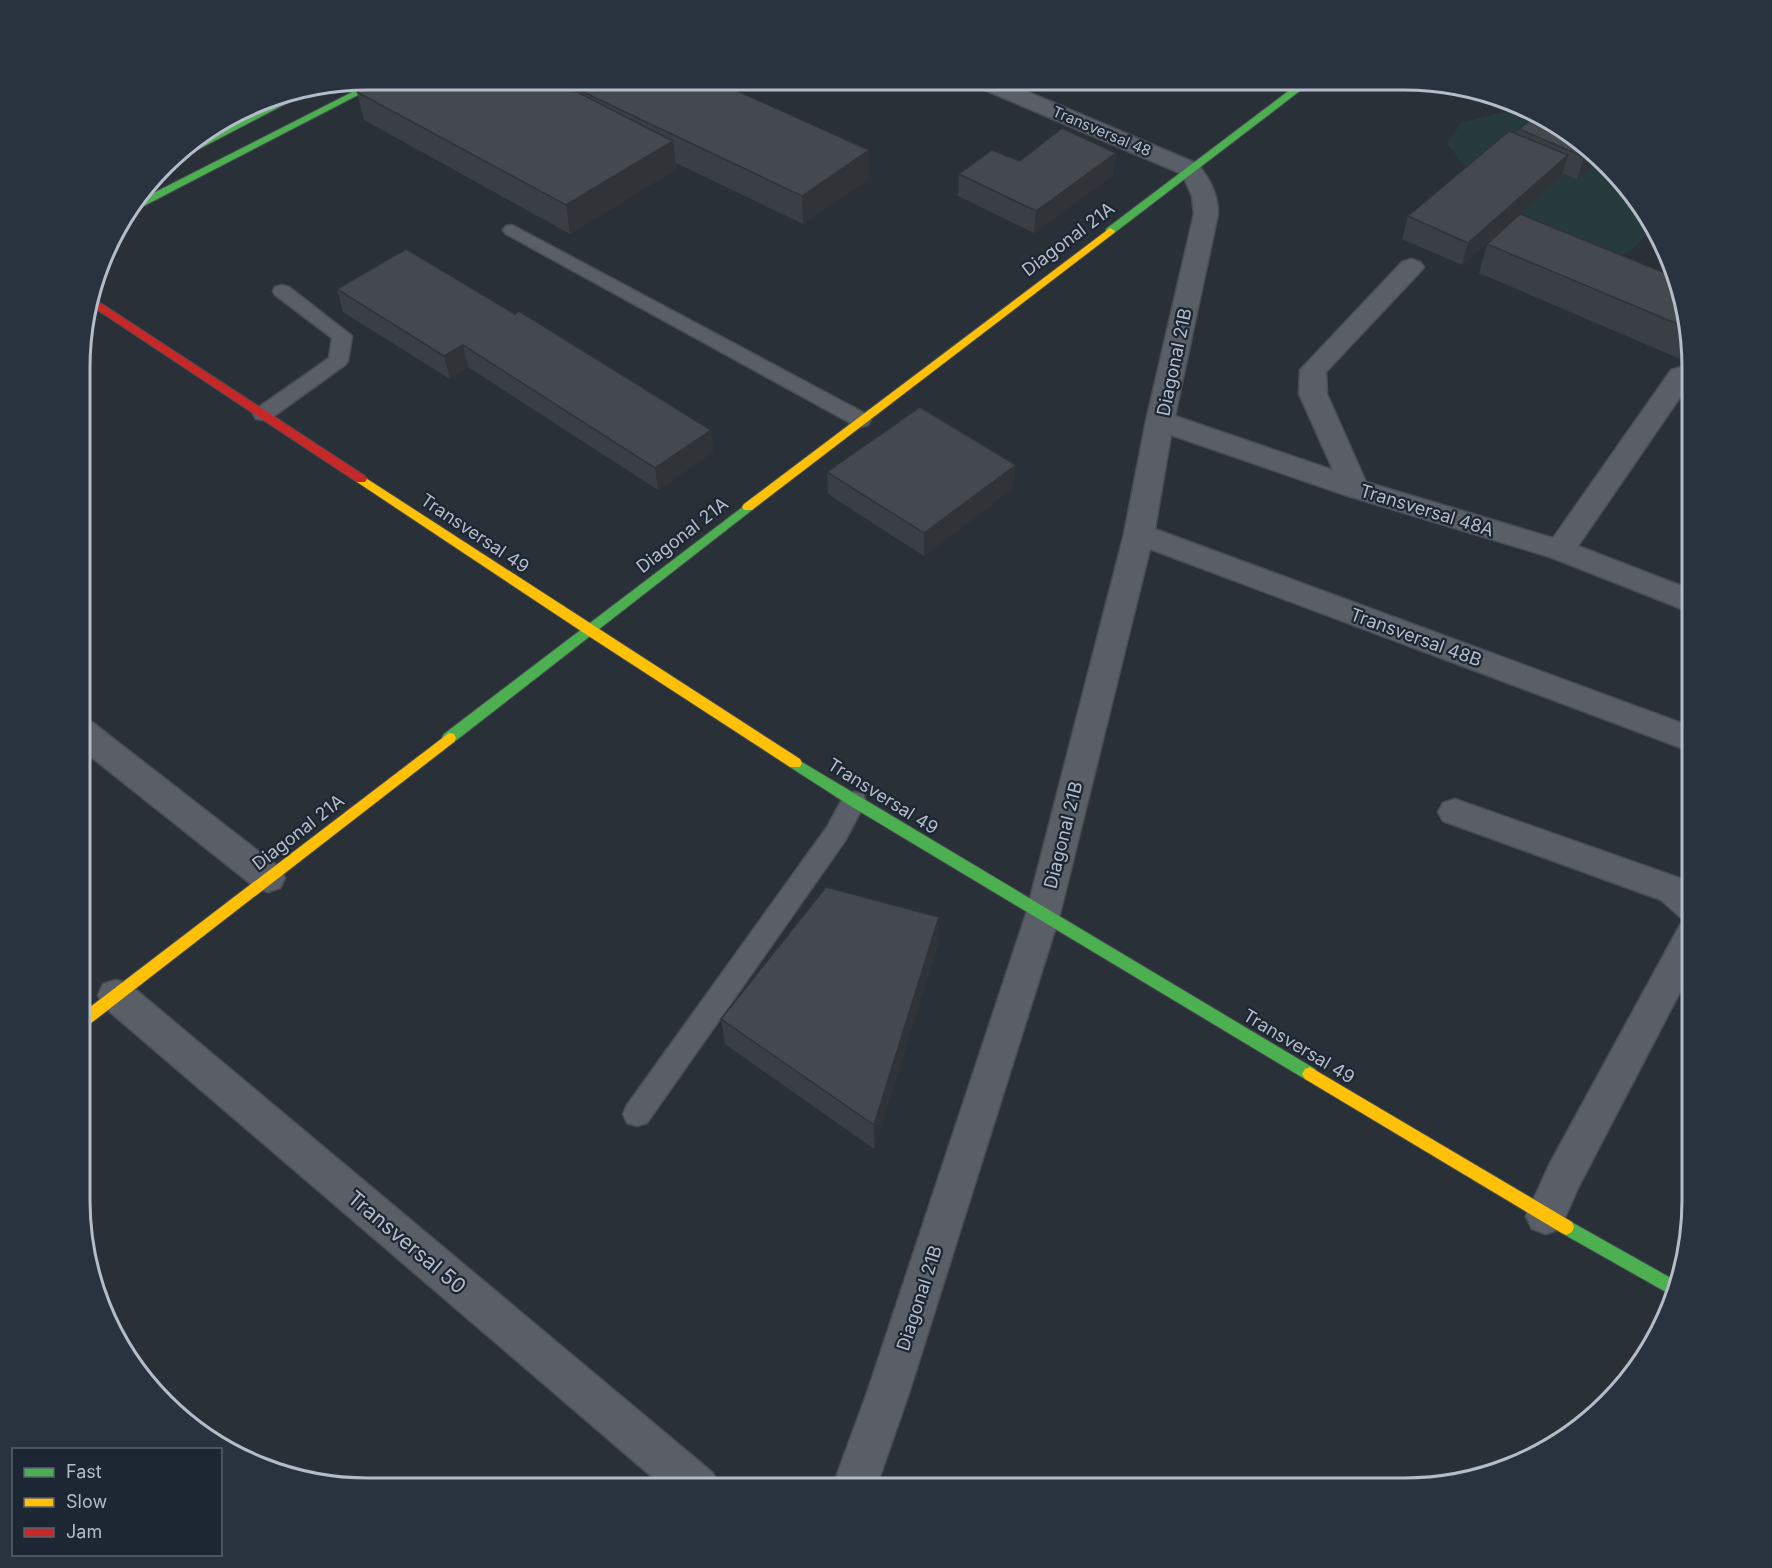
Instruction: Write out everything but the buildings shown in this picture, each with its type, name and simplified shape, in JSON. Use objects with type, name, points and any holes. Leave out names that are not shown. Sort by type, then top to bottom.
[{"type":"street","points":[[146,201],[362,90]]},
{"type":"street","name":"Transversal 48","points":[[1004,90],[1190,169]]},
{"type":"street","name":"Diagonal 21A","points":[[90,1015],[861,420],[1296,90]]},
{"type":"street","points":[[219,133],[273,107]]},
{"type":"street","name":"Diagonal 21B","points":[[857,1478],[891,1382],[1043,914],[1139,534],[1160,421],[1206,214],[1207,200],[1200,182],[1190,169]]},
{"type":"street","points":[[1355,488],[1313,394],[1313,370],[1411,267]]},
{"type":"street","name":"Transversal 49","points":[[97,304],[588,630],[854,801],[1546,1216],[1669,1285]]},
{"type":"street","points":[[1560,550],[1681,376]]},
{"type":"street","name":"Transversal 48A","points":[[1160,421],[1355,488],[1560,550],[1682,598]]},
{"type":"street","name":"Transversal 48B","points":[[1139,534],[1682,736]]},
{"type":"street","points":[[90,738],[268,878]]},
{"type":"street","points":[[1455,812],[1673,890],[1682,898]]},
{"type":"street","points":[[1546,1216],[1563,1178],[1682,954]]},
{"type":"street","name":"Transversal 50","points":[[116,995],[686,1478]]},
{"type":"lane","points":[[512,230],[861,420]]},
{"type":"lane","points":[[264,414],[338,361],[342,336],[282,291]]},
{"type":"lane","points":[[637,1114],[836,834],[854,801]]},
{"type":"green space","points":[[1509,110],[1543,127],[1573,147],[1601,171],[1625,199],[1648,235],[1627,253],[1579,270],[1517,237],[1493,189],[1464,166],[1447,143],[1461,123]]},
{"type":"traffic: fast","points":[[146,201],[362,90]]},
{"type":"traffic: fast","points":[[1110,231],[1296,90]]},
{"type":"traffic: fast","points":[[206,142],[278,105]]},
{"type":"traffic: fast","points":[[449,738],[748,507]]},
{"type":"traffic: fast","points":[[795,763],[854,801],[1310,1074]]},
{"type":"traffic: fast","points":[[1566,1227],[1669,1285]]},
{"type":"traffic: slow","points":[[748,507],[1110,231]]},
{"type":"traffic: slow","points":[[361,479],[588,630],[795,763]]},
{"type":"traffic: slow","points":[[90,1015],[449,738]]},
{"type":"traffic: slow","points":[[1310,1074],[1566,1227]]},
{"type":"traffic: jam","points":[[97,304],[361,479]]}]
